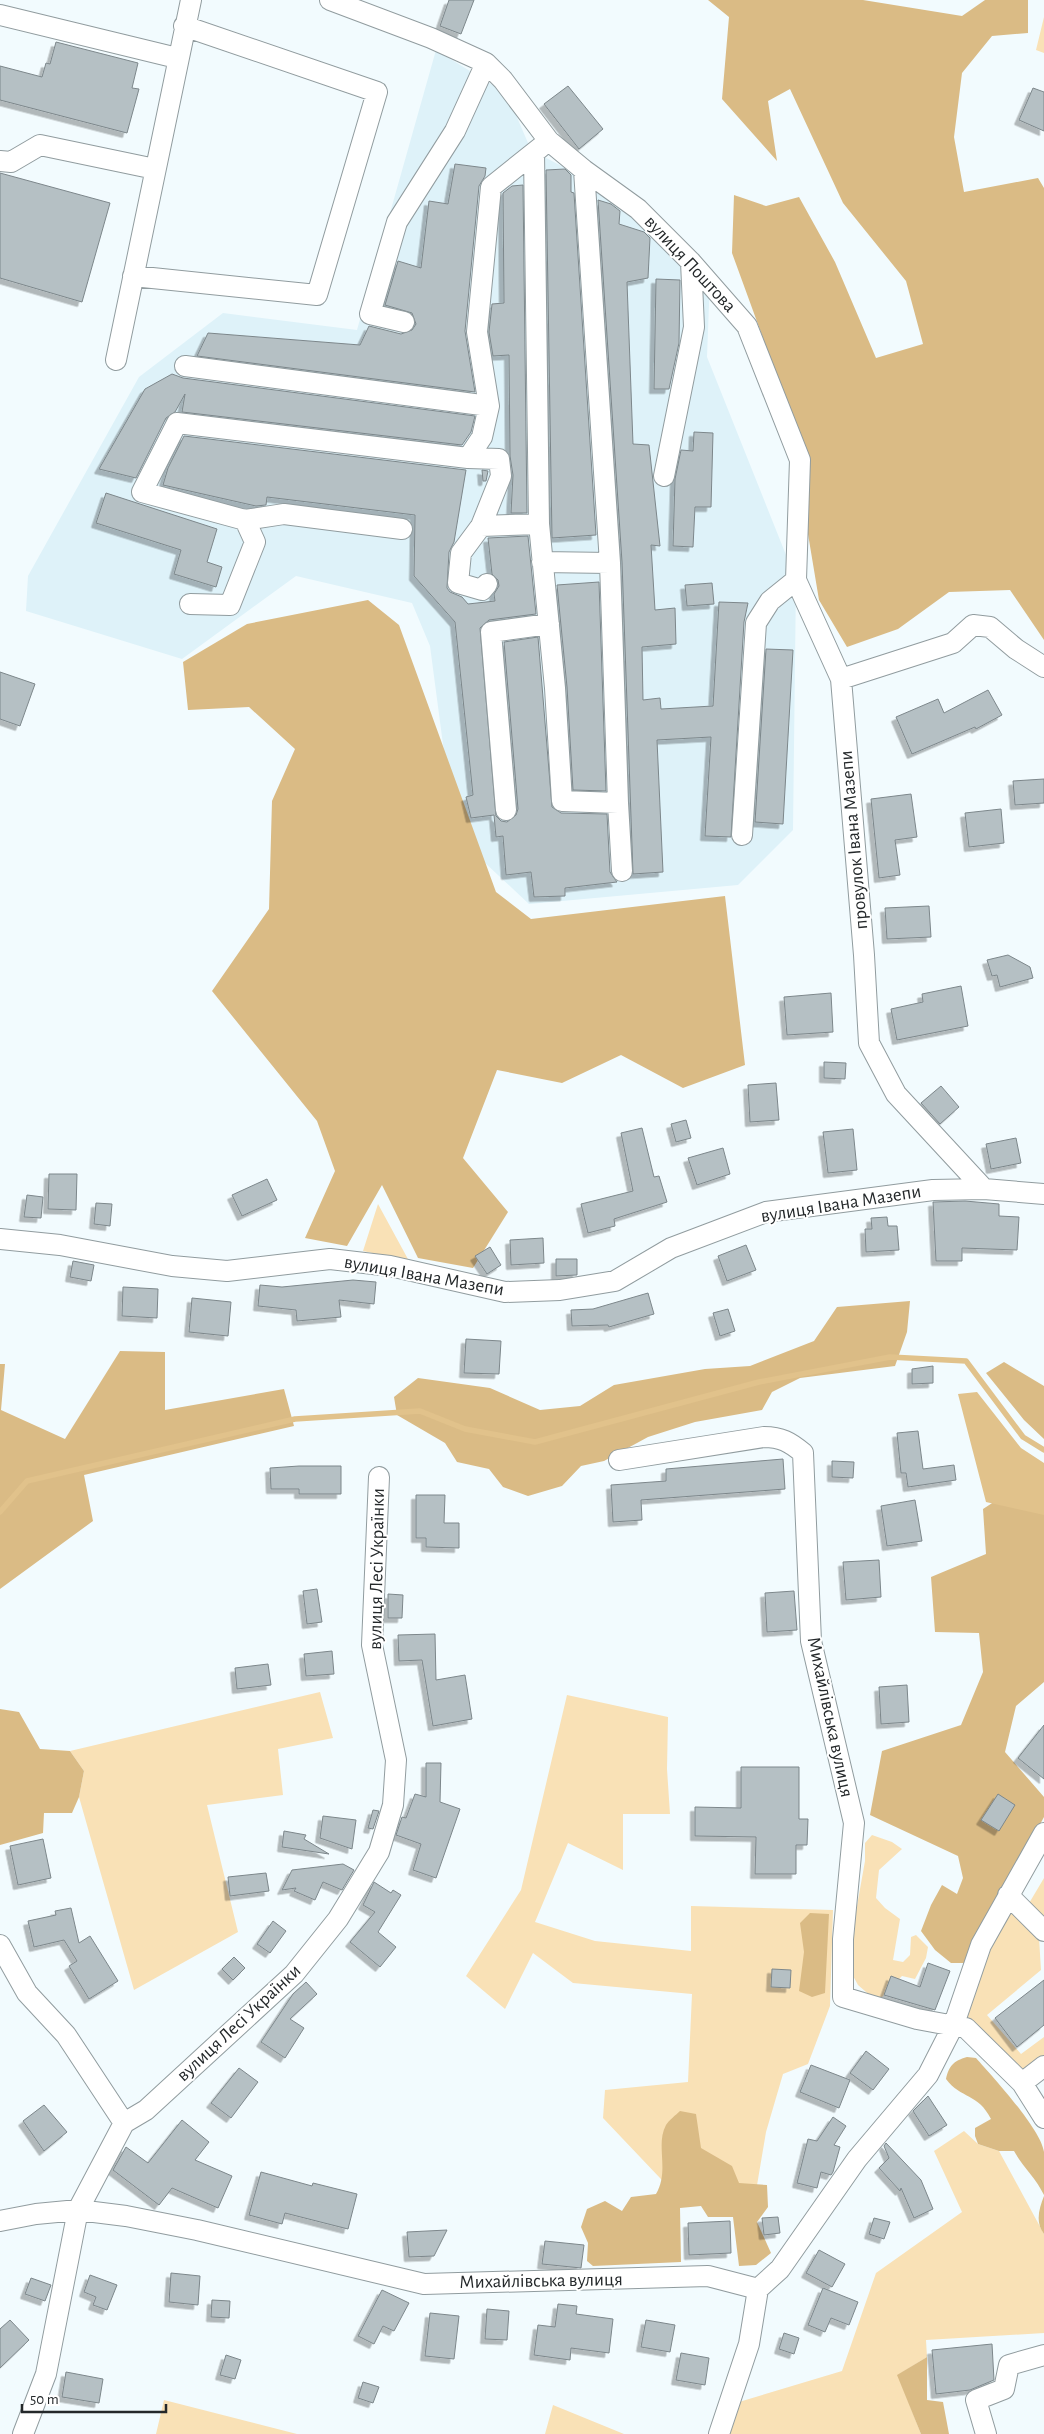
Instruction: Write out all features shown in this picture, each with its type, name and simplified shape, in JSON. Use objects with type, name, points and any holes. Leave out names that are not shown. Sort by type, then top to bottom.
[{"type":"street","points":[[116,360],[177,58],[191,0]]},
{"type":"street","name":"вулиця Поштова","points":[[330,0],[431,38],[486,63],[503,80],[541,147],[584,170],[638,209],[691,262],[748,326],[800,460],[796,580],[841,679]]},
{"type":"street","points":[[0,15],[177,58]]},
{"type":"street","points":[[133,276],[317,295],[376,92],[184,26]]},
{"type":"street","points":[[404,322],[370,314],[397,222],[455,131],[486,63]]},
{"type":"street","points":[[0,161],[11,162],[40,145],[155,169]]},
{"type":"street","points":[[468,458],[482,437],[489,406],[478,332],[491,187],[541,147]]},
{"type":"street","points":[[541,147],[538,524],[562,801],[618,803]]},
{"type":"street","points":[[584,170],[610,563],[622,871]]},
{"type":"street","points":[[664,476],[694,327],[691,262]]},
{"type":"street","points":[[185,366],[489,406]]},
{"type":"street","points":[[402,529],[284,514],[245,520],[142,492],[177,423],[468,458],[499,459],[501,476],[481,526],[461,553],[458,583],[482,590],[487,584]]},
{"type":"street","points":[[190,604],[230,604],[255,542],[245,520]]},
{"type":"street","points":[[481,526],[538,524]]},
{"type":"street","points":[[542,562],[610,563]]},
{"type":"street","points":[[742,835],[756,622],[770,601],[796,580]]},
{"type":"street","points":[[506,810],[491,632],[548,624]]},
{"type":"street","points":[[841,679],[952,643],[973,625],[990,627],[1044,667]]},
{"type":"street","name":"провулок Івана Мазепи","points":[[841,679],[864,955],[869,1043],[896,1094],[984,1189]]},
{"type":"street","name":"вулиця Івана Мазепи","points":[[0,1239],[60,1246],[172,1266],[227,1271],[330,1259],[390,1266],[505,1292],[560,1290],[616,1280],[671,1248],[766,1212],[933,1190],[984,1189],[1044,1194]]},
{"type":"street","name":"Михайлівська вулиця","points":[[619,1460],[764,1437],[779,1437],[803,1453],[811,1641],[854,1823],[843,1939],[843,1997],[917,2019],[954,2024]]},
{"type":"street","name":"вулиця Лесі Українки","points":[[23,2434],[46,2374],[78,2210],[124,2124],[146,2110],[294,1974],[338,1919],[379,1852],[393,1805],[396,1760],[372,1645],[380,1477]]},
{"type":"street","points":[[719,2434],[749,2344],[758,2289],[780,2270],[857,2159],[928,2076],[954,2024],[981,1945],[1044,1833]]},
{"type":"street","points":[[1008,1895],[1044,1931]]},
{"type":"street","points":[[0,1945],[27,1993],[66,2035],[124,2124]]},
{"type":"street","points":[[954,2024],[966,2028],[1022,2083],[1044,2118]]},
{"type":"street","points":[[1022,2083],[1044,2066]]},
{"type":"street","name":"Михайлівська вулиця","points":[[0,2221],[36,2214],[78,2210],[126,2216],[198,2230],[424,2284],[708,2276],[758,2289]]},
{"type":"street","points":[[986,2434],[976,2400],[1004,2389],[1010,2365],[1042,2361]]},
{"type":"shaded area","points":[[708,0],[863,0],[962,16],[985,0],[1028,0],[1028,33],[992,36],[962,73],[954,137],[964,192],[1038,178],[1044,188],[1044,640],[1010,590],[949,592],[898,629],[847,647],[819,600],[806,522],[806,456],[732,253],[734,195],[766,206],[799,197],[835,262],[876,358],[923,344],[906,281],[843,203],[790,89],[768,101],[777,161],[722,99],[729,17]]},
{"type":"shaded area","points":[[1044,17],[1044,53],[1036,50]]},
{"type":"shaded area","points":[[436,50],[507,94],[531,150],[632,203],[710,278],[707,357],[796,580],[793,830],[738,885],[529,904],[483,861],[444,752],[430,646],[412,603],[296,576],[182,659],[26,611],[28,576],[139,377],[223,313],[357,330]]},
{"type":"shaded area","points":[[368,600],[399,625],[496,892],[531,919],[725,896],[745,1065],[683,1088],[621,1055],[562,1083],[497,1070],[463,1158],[508,1212],[473,1268],[418,1258],[382,1185],[347,1246],[305,1238],[335,1171],[317,1121],[212,991],[269,909],[272,801],[295,749],[249,707],[188,710],[183,662],[247,624]]},
{"type":"shaded area","points":[[378,1204],[409,1261],[363,1251]]},
{"type":"shaded area","points":[[910,1301],[907,1332],[895,1366],[800,1378],[772,1392],[762,1410],[695,1422],[648,1437],[604,1461],[581,1466],[562,1486],[528,1496],[503,1487],[489,1469],[457,1462],[445,1443],[397,1415],[394,1397],[418,1378],[490,1388],[540,1410],[580,1406],[614,1385],[705,1369],[750,1366],[814,1341],[837,1307]]},
{"type":"shaded area","points":[[120,1351],[165,1352],[165,1410],[284,1389],[294,1426],[84,1475],[93,1521],[0,1589],[0,1364],[5,1364],[1,1410],[65,1439]]},
{"type":"shaded area","points":[[1004,1362],[1044,1386],[1044,1439],[1024,1420],[986,1373]]},
{"type":"shaded area","points":[[977,1392],[1021,1448],[1044,1463],[1044,1515],[986,1502],[958,1394]]},
{"type":"shaded area","points":[[1006,1494],[1044,1502],[1044,1682],[1016,1706],[1005,1752],[1044,1797],[1044,1817],[985,1926],[968,1963],[951,1963],[935,1950],[921,1931],[931,1905],[942,1885],[957,1894],[963,1878],[958,1856],[870,1815],[882,1751],[961,1725],[983,1672],[979,1633],[935,1632],[931,1577],[986,1554],[983,1509]]},
{"type":"shaded area","points":[[320,1692],[333,1738],[278,1749],[283,1795],[207,1805],[238,1932],[134,1990],[79,1797],[84,1771],[70,1751]]},
{"type":"shaded area","points":[[567,1695],[668,1717],[667,1769],[670,1814],[623,1814],[623,1870],[568,1843],[535,1922],[595,1941],[691,1951],[691,1906],[833,1910],[830,2006],[808,2064],[783,2074],[766,2132],[754,2203],[678,2197],[603,2118],[605,2090],[688,2082],[692,1994],[573,1983],[533,1953],[505,2009],[466,1976],[521,1890]]},
{"type":"shaded area","points":[[0,1709],[19,1712],[40,1749],[70,1751],[84,1771],[79,1797],[72,1813],[44,1813],[43,1833],[0,1845]]},
{"type":"shaded area","points":[[872,1835],[892,1842],[902,1849],[879,1870],[876,1898],[885,1908],[900,1919],[893,1960],[903,1962],[910,1955],[911,1937],[916,1935],[928,1947],[926,1958],[915,1979],[902,1976],[881,1998],[873,1998],[858,1985],[852,1974],[855,1917],[865,1861],[865,1843]]},
{"type":"shaded area","points":[[1044,1878],[1044,1921],[1028,1905]]},
{"type":"shaded area","points":[[1008,1905],[1039,1938],[1041,1970],[987,2015],[1021,2054],[1044,2037],[1044,2059],[1032,2069],[1015,2068],[965,2014],[986,1942]]},
{"type":"shaded area","points":[[810,1913],[829,1914],[825,1993],[812,1997],[799,1991],[804,1952],[800,1923]]},
{"type":"shaded area","points":[[967,2057],[976,2058],[993,2077],[1015,2103],[1041,2142],[1044,2152],[1044,2195],[1014,2151],[999,2151],[978,2144],[975,2128],[991,2119],[981,2105],[958,2090],[946,2079],[952,2065],[958,2060]]},
{"type":"shaded area","points":[[680,2111],[696,2114],[701,2148],[732,2166],[739,2183],[767,2185],[768,2207],[757,2222],[771,2253],[756,2265],[739,2266],[733,2217],[708,2217],[701,2206],[680,2208],[681,2262],[593,2266],[587,2261],[588,2243],[581,2227],[587,2209],[605,2201],[622,2211],[631,2197],[656,2194],[662,2176],[663,2133],[667,2123]]},
{"type":"shaded area","points":[[964,2131],[978,2144],[999,2151],[1044,2234],[1044,2333],[926,2340],[927,2357],[898,2375],[921,2434],[728,2434],[739,2402],[842,2371],[876,2273],[962,2212],[934,2151]]},
{"type":"shaded area","points":[[1044,2196],[1044,2234],[1040,2225],[1039,2211]]},
{"type":"shaded area","points":[[927,2357],[927,2400],[943,2402],[949,2434],[921,2434],[897,2375]]},
{"type":"shaded area","points":[[164,2400],[297,2434],[156,2434]]},
{"type":"shaded area","points":[[553,2405],[624,2434],[545,2434]]},
{"type":"building","points":[[449,0],[474,0],[461,34],[440,26]]},
{"type":"building","points":[[56,42],[138,63],[132,88],[139,89],[127,133],[0,100],[0,66],[42,77],[46,63],[50,64]]},
{"type":"building","points":[[568,86],[603,129],[579,149],[544,104]]},
{"type":"building","points":[[1033,88],[1044,92],[1044,131],[1019,120]]},
{"type":"building","points":[[455,164],[486,168],[485,176],[479,186],[465,331],[475,392],[197,356],[208,333],[360,345],[369,326],[401,334],[412,330],[416,324],[412,313],[385,305],[398,261],[421,268],[429,201],[448,204]]},
{"type":"building","points":[[565,169],[571,175],[571,192],[574,193],[596,535],[552,538],[546,170]]},
{"type":"building","points":[[0,173],[110,203],[82,302],[0,278]]},
{"type":"building","points":[[523,185],[527,513],[511,513],[513,475],[510,456],[509,355],[493,356],[489,332],[492,304],[504,303],[503,193],[512,186]]},
{"type":"building","points":[[598,200],[611,204],[620,211],[619,224],[644,232],[650,238],[648,278],[627,282],[633,444],[649,445],[660,546],[651,545],[655,610],[675,608],[676,644],[642,647],[643,700],[660,698],[661,709],[713,706],[719,602],[748,603],[744,622],[731,837],[705,836],[711,737],[657,740],[663,872],[633,874],[622,562]]},
{"type":"building","points":[[656,279],[680,280],[679,343],[669,389],[654,389]]},
{"type":"building","points":[[172,374],[183,378],[475,416],[471,432],[462,445],[182,412],[185,394],[175,412],[166,418],[136,478],[99,469],[145,389]]},
{"type":"building","points":[[694,432],[713,433],[711,507],[695,507],[693,547],[673,546],[675,479],[681,450],[693,451]]},
{"type":"building","points":[[184,436],[466,470],[454,542],[449,552],[447,588],[450,592],[462,597],[468,604],[495,601],[494,594],[499,586],[498,580],[492,574],[488,538],[528,536],[536,614],[489,620],[480,628],[496,816],[501,821],[507,822],[516,815],[518,809],[504,642],[538,637],[552,807],[561,813],[607,814],[610,872],[617,882],[565,888],[565,896],[534,897],[531,872],[506,875],[503,836],[496,837],[494,815],[471,818],[466,797],[473,795],[455,622],[414,576],[415,515],[267,497],[266,505],[256,506],[163,485],[168,468]]},
{"type":"building","points":[[482,470],[488,471],[486,481],[483,481]]},
{"type":"building","points":[[106,493],[217,529],[207,562],[222,567],[216,587],[174,574],[181,550],[96,523]]},
{"type":"building","points":[[599,582],[606,791],[573,790],[567,687],[557,585]]},
{"type":"building","points":[[712,583],[714,604],[687,606],[685,585]]},
{"type":"building","points":[[766,649],[793,650],[783,824],[755,822]]},
{"type":"building","points":[[0,672],[35,684],[20,726],[0,719]]},
{"type":"building","points":[[988,690],[1002,715],[976,729],[975,727],[912,754],[896,717],[938,699],[944,713]]},
{"type":"building","points":[[1044,779],[1044,803],[1015,805],[1013,781]]},
{"type":"building","points":[[911,794],[917,837],[895,840],[900,875],[879,878],[871,799]]},
{"type":"building","points":[[1001,809],[1004,843],[969,847],[965,813]]},
{"type":"building","points":[[929,906],[931,937],[887,939],[885,908]]},
{"type":"building","points":[[1008,955],[1030,967],[1033,978],[1000,987],[997,975],[992,976],[987,960]]},
{"type":"building","points":[[961,986],[968,1026],[897,1040],[891,1009],[923,1002],[922,994]]},
{"type":"building","points":[[831,993],[833,1032],[787,1035],[784,997]]},
{"type":"building","points":[[824,1062],[846,1063],[845,1079],[824,1078]]},
{"type":"building","points":[[776,1083],[779,1120],[750,1122],[748,1085]]},
{"type":"building","points":[[941,1086],[959,1107],[940,1124],[921,1103]]},
{"type":"building","points":[[686,1120],[691,1138],[676,1142],[671,1124]]},
{"type":"building","points":[[642,1128],[654,1177],[659,1176],[667,1202],[614,1219],[615,1226],[588,1233],[581,1204],[633,1191],[621,1133]]},
{"type":"building","points":[[853,1129],[857,1170],[828,1173],[823,1132]]},
{"type":"building","points":[[1016,1138],[1021,1163],[991,1169],[986,1144]]},
{"type":"building","points":[[723,1148],[730,1174],[697,1185],[688,1158]]},
{"type":"building","points":[[49,1174],[77,1174],[76,1210],[48,1209]]},
{"type":"building","points":[[267,1179],[277,1200],[242,1216],[232,1195]]},
{"type":"building","points":[[27,1195],[43,1197],[41,1218],[24,1217]]},
{"type":"building","points":[[965,1201],[999,1204],[999,1216],[1019,1217],[1017,1250],[962,1248],[962,1261],[936,1261],[933,1202]]},
{"type":"building","points":[[96,1203],[112,1204],[110,1226],[94,1224]]},
{"type":"building","points":[[887,1217],[888,1226],[897,1226],[899,1250],[866,1252],[865,1229],[872,1229],[871,1218]]},
{"type":"building","points":[[543,1238],[544,1263],[511,1265],[510,1240]]},
{"type":"building","points":[[746,1245],[756,1270],[727,1281],[718,1256]]},
{"type":"building","points":[[490,1247],[501,1265],[487,1274],[475,1256]]},
{"type":"building","points":[[556,1259],[577,1259],[577,1275],[556,1276]]},
{"type":"building","points":[[73,1261],[94,1265],[91,1281],[70,1277]]},
{"type":"building","points":[[353,1280],[376,1282],[374,1304],[339,1300],[341,1317],[297,1321],[296,1310],[258,1306],[260,1285],[282,1287]]},
{"type":"building","points":[[123,1287],[158,1289],[157,1318],[122,1316]]},
{"type":"building","points":[[648,1293],[654,1314],[609,1327],[608,1325],[572,1326],[571,1310],[593,1309]]},
{"type":"building","points":[[192,1298],[231,1302],[228,1336],[189,1332]]},
{"type":"building","points":[[728,1309],[735,1331],[720,1336],[713,1313]]},
{"type":"building","points":[[466,1339],[501,1341],[499,1374],[464,1373]]},
{"type":"building","points":[[933,1366],[933,1383],[912,1384],[912,1369]]},
{"type":"building","points":[[918,1431],[923,1469],[954,1465],[956,1480],[908,1487],[906,1473],[901,1473],[897,1433]]},
{"type":"building","points":[[783,1459],[785,1489],[641,1500],[642,1520],[613,1522],[611,1485],[666,1481],[666,1469]]},
{"type":"building","points":[[832,1461],[854,1462],[853,1478],[832,1477]]},
{"type":"building","points":[[341,1466],[341,1494],[299,1494],[299,1489],[271,1489],[270,1468]]},
{"type":"building","points":[[416,1495],[445,1495],[444,1523],[459,1523],[459,1548],[426,1547],[426,1538],[416,1538]]},
{"type":"building","points":[[915,1500],[922,1541],[887,1546],[881,1506]]},
{"type":"building","points":[[879,1560],[881,1597],[846,1600],[843,1562]]},
{"type":"building","points":[[317,1589],[322,1622],[307,1624],[303,1591]]},
{"type":"building","points":[[794,1591],[797,1630],[767,1632],[765,1593]]},
{"type":"building","points":[[388,1594],[403,1595],[402,1618],[388,1618]]},
{"type":"building","points":[[435,1634],[436,1680],[465,1675],[472,1719],[433,1726],[422,1660],[399,1661],[398,1635]]},
{"type":"building","points":[[332,1651],[334,1674],[306,1676],[304,1654]]},
{"type":"building","points":[[268,1664],[271,1685],[237,1689],[235,1668]]},
{"type":"building","points":[[907,1685],[909,1722],[881,1724],[879,1687]]},
{"type":"building","points":[[1044,1725],[1044,1779],[1018,1758]]},
{"type":"building","points":[[426,1763],[441,1763],[440,1802],[460,1809],[436,1878],[413,1870],[421,1844],[396,1835],[402,1817],[406,1818],[415,1794],[426,1797]]},
{"type":"building","points":[[741,1767],[799,1767],[799,1819],[808,1819],[807,1845],[796,1845],[796,1874],[755,1874],[756,1837],[695,1836],[695,1807],[741,1808]]},
{"type":"building","points":[[998,1794],[1015,1805],[999,1831],[981,1820]]},
{"type":"building","points":[[373,1810],[379,1811],[373,1829],[368,1828]]},
{"type":"building","points":[[323,1816],[356,1820],[352,1849],[320,1838]]},
{"type":"building","points":[[284,1831],[306,1835],[304,1839],[329,1854],[282,1847]]},
{"type":"building","points":[[43,1839],[51,1878],[18,1885],[10,1846]]},
{"type":"building","points":[[343,1864],[354,1870],[342,1890],[323,1882],[315,1900],[294,1891],[296,1888],[282,1890],[292,1870]]},
{"type":"building","points":[[266,1873],[269,1891],[230,1896],[228,1877]]},
{"type":"building","points":[[374,1882],[391,1893],[393,1890],[401,1895],[378,1932],[396,1947],[380,1967],[350,1942],[375,1912],[363,1905]]},
{"type":"building","points":[[71,1908],[79,1943],[90,1936],[118,1981],[89,1999],[69,1966],[77,1961],[64,1940],[34,1947],[28,1921],[56,1915],[55,1911]]},
{"type":"building","points":[[273,1921],[286,1931],[270,1953],[257,1944]]},
{"type":"building","points":[[234,1957],[245,1968],[233,1980],[222,1969]]},
{"type":"building","points":[[928,1963],[950,1971],[935,2010],[884,1995],[891,1976],[920,1987]]},
{"type":"building","points":[[772,1969],[791,1970],[790,1988],[771,1987]]},
{"type":"building","points":[[1044,1980],[1044,2025],[1017,2047],[995,2018]]},
{"type":"building","points":[[306,1982],[317,1994],[290,2019],[304,2028],[285,2058],[261,2042],[293,1994]]},
{"type":"building","points":[[866,2051],[889,2069],[873,2090],[850,2073]]},
{"type":"building","points":[[811,2065],[850,2080],[839,2108],[800,2092]]},
{"type":"building","points":[[239,2068],[258,2082],[231,2118],[211,2103]]},
{"type":"building","points":[[928,2096],[947,2125],[929,2136],[913,2111]]},
{"type":"building","points":[[44,2105],[67,2132],[44,2151],[23,2121]]},
{"type":"building","points":[[833,2117],[846,2126],[834,2145],[840,2147],[833,2172],[831,2175],[821,2172],[817,2188],[797,2183],[808,2139],[817,2141]]},
{"type":"building","points":[[182,2120],[209,2142],[195,2160],[232,2176],[218,2208],[172,2188],[159,2205],[113,2170],[126,2147],[148,2163]]},
{"type":"building","points":[[886,2143],[921,2180],[933,2209],[914,2218],[901,2188],[900,2191],[879,2168],[889,2158],[884,2146]]},
{"type":"building","points":[[261,2172],[312,2186],[313,2183],[357,2194],[348,2229],[285,2213],[282,2224],[249,2215]]},
{"type":"building","points":[[778,2217],[780,2233],[764,2235],[762,2218]]},
{"type":"building","points":[[874,2218],[890,2222],[884,2239],[869,2234]]},
{"type":"building","points":[[730,2221],[731,2253],[689,2255],[688,2223]]},
{"type":"building","points":[[447,2230],[434,2256],[409,2257],[407,2232]]},
{"type":"building","points":[[545,2241],[584,2245],[581,2268],[542,2264]]},
{"type":"building","points":[[819,2250],[845,2264],[832,2287],[806,2273]]},
{"type":"building","points":[[171,2273],[200,2276],[198,2305],[169,2302]]},
{"type":"building","points":[[90,2275],[117,2285],[107,2310],[93,2305],[96,2297],[84,2292]]},
{"type":"building","points":[[31,2278],[51,2285],[45,2301],[25,2294]]},
{"type":"building","points":[[823,2288],[858,2302],[849,2325],[831,2318],[825,2332],[808,2325]]},
{"type":"building","points":[[382,2290],[409,2303],[394,2331],[383,2326],[374,2344],[358,2336]]},
{"type":"building","points":[[212,2300],[230,2301],[229,2318],[211,2317]]},
{"type":"building","points":[[558,2304],[577,2306],[576,2314],[613,2319],[609,2353],[571,2348],[570,2360],[534,2355],[538,2325],[555,2327]]},
{"type":"building","points":[[487,2309],[509,2311],[507,2340],[485,2339]]},
{"type":"building","points":[[430,2313],[459,2316],[454,2359],[425,2356]]},
{"type":"building","points":[[10,2320],[29,2340],[0,2368],[0,2329]]},
{"type":"building","points":[[646,2320],[675,2325],[670,2352],[641,2347]]},
{"type":"building","points":[[784,2333],[799,2338],[794,2354],[779,2349]]},
{"type":"building","points":[[992,2344],[994,2380],[970,2390],[936,2394],[932,2350]]},
{"type":"building","points":[[681,2353],[709,2358],[705,2385],[676,2380]]},
{"type":"building","points":[[226,2355],[241,2360],[235,2379],[220,2375]]},
{"type":"building","points":[[66,2372],[103,2379],[99,2403],[62,2397]]},
{"type":"building","points":[[363,2382],[379,2387],[373,2403],[358,2398]]},
{"type":"waterway","points":[[0,1512],[27,1481],[295,1419],[420,1411],[465,1429],[535,1442],[759,1382],[890,1357],[966,1361],[1023,1437],[1044,1450]]}]
